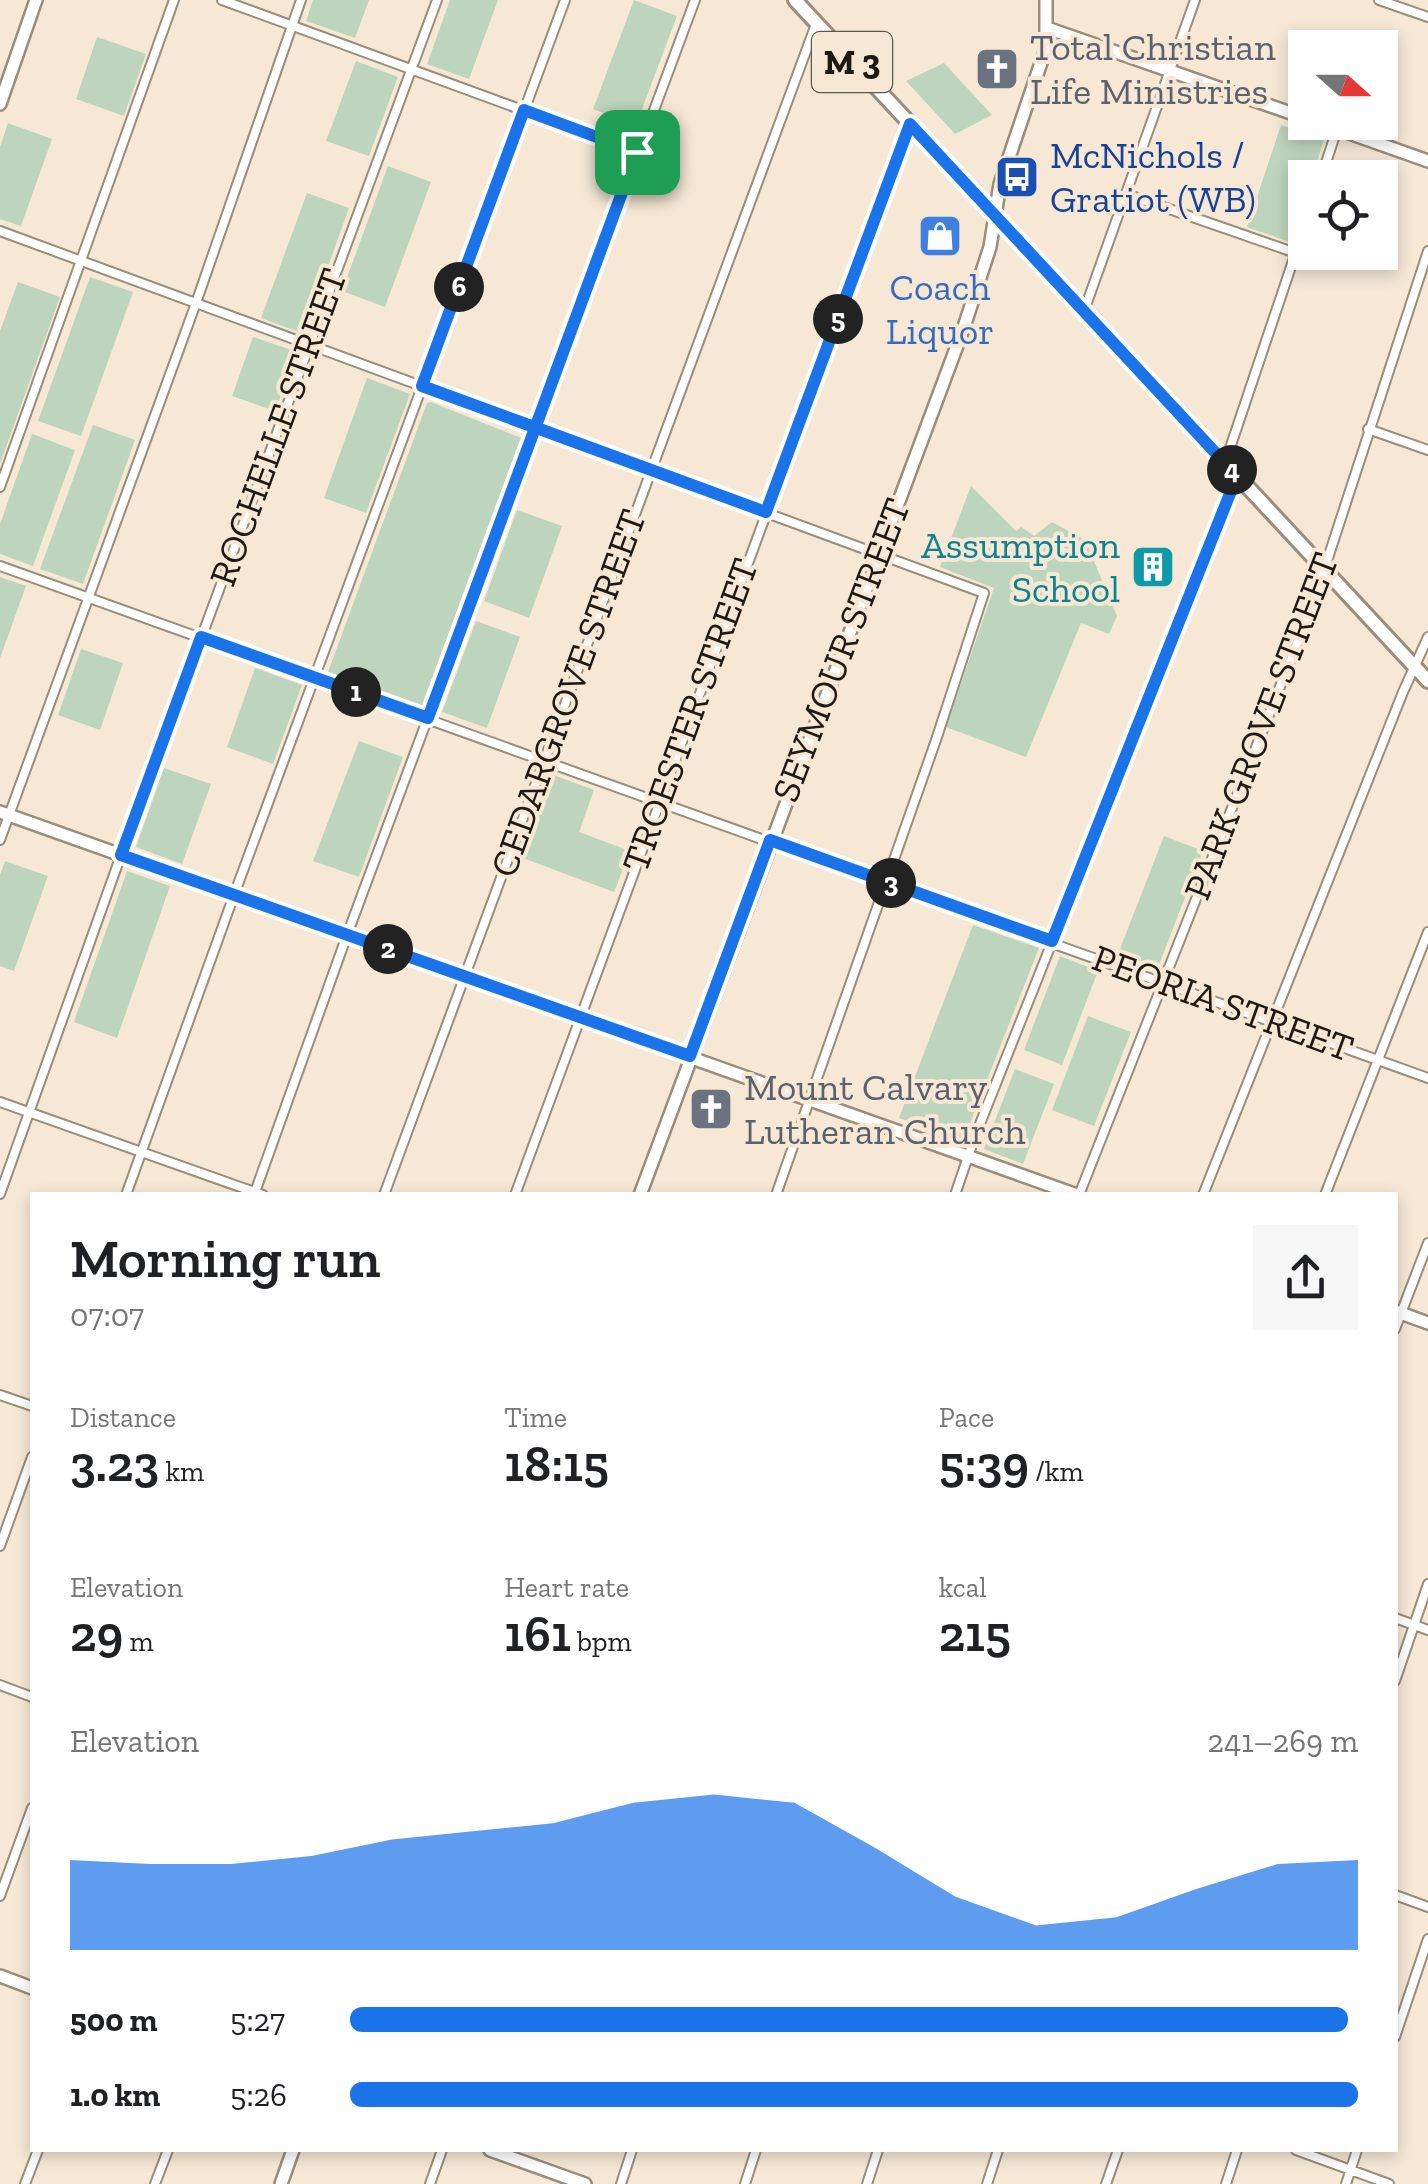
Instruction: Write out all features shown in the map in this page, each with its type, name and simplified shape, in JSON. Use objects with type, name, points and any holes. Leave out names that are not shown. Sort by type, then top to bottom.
[{"type":"main road","name":"M 3","points":[[804,3],[816,24],[1428,681]]},
{"type":"street","points":[[0,104],[36,0]]},
{"type":"street","points":[[0,487],[174,0]]},
{"type":"street","points":[[222,0],[637,152]]},
{"type":"street","points":[[0,840],[5,814],[196,303],[301,0]]},
{"type":"street","name":"ROCHELLE STREET","points":[[0,1194],[437,0]]},
{"type":"street","points":[[127,1192],[565,0]]},
{"type":"street","points":[[258,1192],[348,935],[694,0]]},
{"type":"street","name":"SEYMOUR STREET","points":[[641,1192],[964,326],[990,248],[1000,184],[1046,48],[1046,0]]},
{"type":"street","points":[[1084,312],[1195,0]]},
{"type":"street","points":[[1379,0],[1428,17]]},
{"type":"street","name":"CEDARGROVE STREET","points":[[385,1192],[816,24]]},
{"type":"street","points":[[1047,28],[1288,112]]},
{"type":"street","name":"TROESTER STREET","points":[[515,1192],[910,124]]},
{"type":"street","points":[[1368,140],[1428,161]]},
{"type":"street","points":[[1126,194],[1288,250]]},
{"type":"street","points":[[0,230],[984,593],[777,1192]]},
{"type":"street","name":"PARK GROVE STREET","points":[[1079,1192],[1298,641],[1428,252]]},
{"type":"street","points":[[1225,463],[1290,270]]},
{"type":"street","points":[[1368,430],[1428,450]]},
{"type":"street","points":[[955,1192],[1237,476]]},
{"type":"street","name":"PEORIA STREET","points":[[0,566],[1428,1078]]},
{"type":"street","points":[[1204,1192],[1428,638]]},
{"type":"street","points":[[5,814],[1070,1192]]},
{"type":"street","points":[[1325,1192],[1428,932]]},
{"type":"street","points":[[0,1102],[252,1192]]},
{"type":"street","points":[[1428,1243],[1398,1312],[1428,1323]]},
{"type":"street","points":[[0,1394],[30,1405]]},
{"type":"street","points":[[0,1546],[30,1463]]},
{"type":"street","points":[[1398,1672],[1428,1584]]},
{"type":"street","points":[[1398,1619],[1428,1630]]},
{"type":"street","points":[[0,1685],[30,1696]]},
{"type":"street","points":[[0,1896],[30,1814]]},
{"type":"street","points":[[1398,1896],[1428,1907]]},
{"type":"street","points":[[1398,2028],[1428,1939]]},
{"type":"street","points":[[0,1976],[30,1987]]},
{"type":"street","points":[[25,2184],[37,2152]]},
{"type":"street","points":[[155,2184],[167,2152]]},
{"type":"street","points":[[281,2184],[292,2152]]},
{"type":"street","points":[[430,2184],[441,2152]]},
{"type":"street","points":[[496,2152],[585,2184]]},
{"type":"street","points":[[621,2184],[631,2152]]},
{"type":"street","points":[[745,2184],[755,2152]]},
{"type":"street","points":[[867,2184],[877,2152]]},
{"type":"street","points":[[986,2184],[997,2152]]},
{"type":"street","points":[[1106,2184],[1117,2152]]},
{"type":"street","points":[[1226,2184],[1237,2152]]},
{"type":"street","points":[[1301,2152],[1389,2184]]},
{"type":"street","points":[[1346,2184],[1356,2152]]},
{"type":"green space","points":[[313,0],[369,0],[355,38],[306,21]]},
{"type":"green space","points":[[450,0],[498,0],[469,79],[427,64]]},
{"type":"green space","points":[[634,0],[677,16],[636,125],[593,109]]},
{"type":"green space","points":[[97,37],[146,54],[124,116],[76,99]]},
{"type":"green space","points":[[356,61],[398,77],[369,156],[326,141]]},
{"type":"green space","points":[[944,63],[992,115],[955,134],[906,81]]},
{"type":"green space","points":[[8,123],[52,139],[21,226],[0,219],[0,147]]},
{"type":"green space","points":[[1281,125],[1288,127],[1288,140],[1324,140],[1318,160],[1288,160],[1288,241],[1247,227]]},
{"type":"green space","points":[[388,166],[431,182],[385,307],[342,291]]},
{"type":"green space","points":[[307,193],[349,208],[304,334],[261,318]]},
{"type":"green space","points":[[90,277],[133,292],[81,436],[38,421]]},
{"type":"green space","points":[[18,282],[60,297],[0,464],[0,331]]},
{"type":"green space","points":[[253,337],[297,352],[275,411],[232,396]]},
{"type":"green space","points":[[367,378],[410,394],[366,513],[324,498]]},
{"type":"green space","points":[[427,403],[521,438],[422,706],[328,672]]},
{"type":"green space","points":[[93,425],[135,440],[83,584],[40,569]]},
{"type":"green space","points":[[32,434],[75,450],[33,566],[0,554],[0,524]]},
{"type":"green space","points":[[971,486],[1016,531],[1021,527],[1034,536],[1052,522],[1085,540],[1117,616],[1109,634],[1081,623],[1026,757],[946,727],[994,588],[940,567]]},
{"type":"green space","points":[[517,510],[562,526],[529,618],[484,601]]},
{"type":"green space","points":[[0,577],[26,586],[0,658]]},
{"type":"green space","points":[[476,621],[520,637],[487,728],[442,712]]},
{"type":"green space","points":[[81,649],[123,663],[100,730],[58,715]]},
{"type":"green space","points":[[255,668],[302,685],[273,764],[227,747]]},
{"type":"green space","points":[[359,741],[403,757],[359,877],[313,861]]},
{"type":"green space","points":[[164,768],[211,784],[182,864],[136,847]]},
{"type":"green space","points":[[551,774],[594,790],[579,832],[630,851],[614,892],[520,857]]},
{"type":"green space","points":[[1164,836],[1203,851],[1157,970],[1118,954]]},
{"type":"green space","points":[[5,861],[48,876],[14,971],[0,966],[0,875]]},
{"type":"green space","points":[[127,871],[170,886],[117,1038],[74,1022]]},
{"type":"green space","points":[[973,925],[1039,948],[963,1141],[899,1118]]},
{"type":"green space","points":[[1060,956],[1098,971],[1062,1065],[1024,1050]]},
{"type":"green space","points":[[1088,1016],[1131,1032],[1094,1126],[1052,1110]]},
{"type":"green space","points":[[1015,1069],[1054,1084],[1023,1164],[984,1149]]},
{"type":"place","name":"Total Christian Life Ministries","points":[[997,69]]},
{"type":"place","name":"McNichols / Gratiot (WB)","points":[[1017,177]]},
{"type":"place","name":"Coach Liquor","points":[[940,236]]},
{"type":"place","name":"Assumption School","points":[[1153,567]]},
{"type":"place","name":"Mount Calvary Lutheran Church","points":[[711,1109]]},
{"type":"route","points":[[637,152],[524,110],[422,386],[535,428],[766,512],[910,124],[1237,476],[1052,941],[770,840],[690,1056],[121,855],[201,637],[428,718],[535,428],[637,152]]}]
